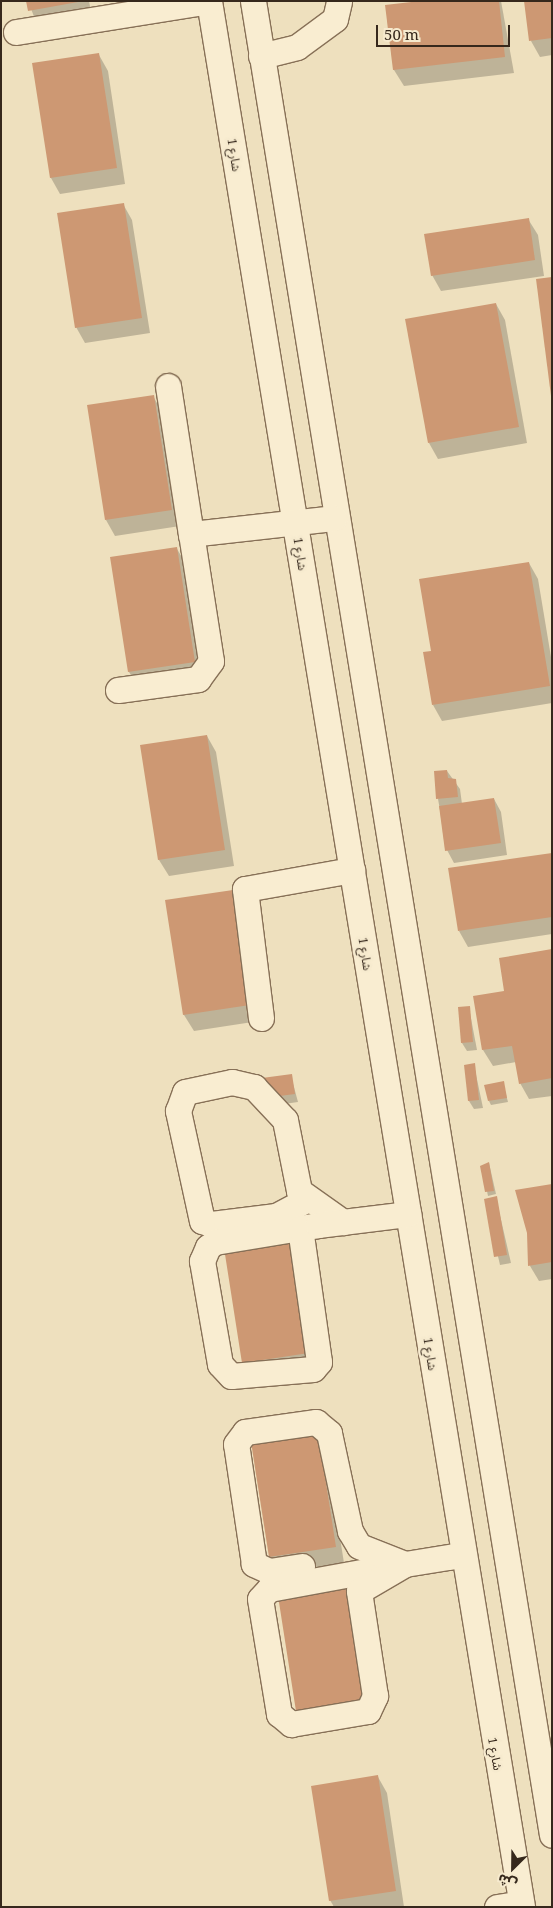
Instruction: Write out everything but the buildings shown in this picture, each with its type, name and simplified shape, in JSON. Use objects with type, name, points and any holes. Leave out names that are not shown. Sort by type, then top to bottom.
[{"type":"street","points":[[16,32],[209,1]]},
{"type":"street","name":"شارع 1","points":[[209,1],[422,1297],[461,1555],[522,1905]]},
{"type":"street","points":[[253,1],[334,518],[552,1835]]},
{"type":"street","points":[[261,56],[297,47],[335,19],[339,1]]},
{"type":"street","points":[[118,690],[198,679],[211,661],[168,386]]},
{"type":"street","points":[[191,534],[295,524],[334,518]]},
{"type":"street","points":[[261,1018],[245,889],[352,870]]},
{"type":"street","points":[[306,1200],[276,1216],[211,1224],[202,1221],[178,1111],[185,1092],[232,1082],[254,1088],[285,1120],[293,1175],[306,1200],[343,1222]]},
{"type":"street","points":[[300,1228],[319,1362],[313,1368],[230,1376],[220,1364],[202,1261],[205,1251],[215,1242],[300,1228],[408,1214]]},
{"type":"street","points":[[422,1297],[462,1292]]},
{"type":"street","points":[[376,1554],[269,1571],[254,1564],[236,1444],[245,1432],[316,1422],[329,1433],[350,1531],[359,1546],[405,1564]]},
{"type":"street","points":[[405,1564],[359,1591],[375,1696],[368,1711],[291,1724],[279,1714],[260,1599],[270,1589],[405,1564],[461,1555]]},
{"type":"street","points":[[497,1907],[522,1905]]}]
